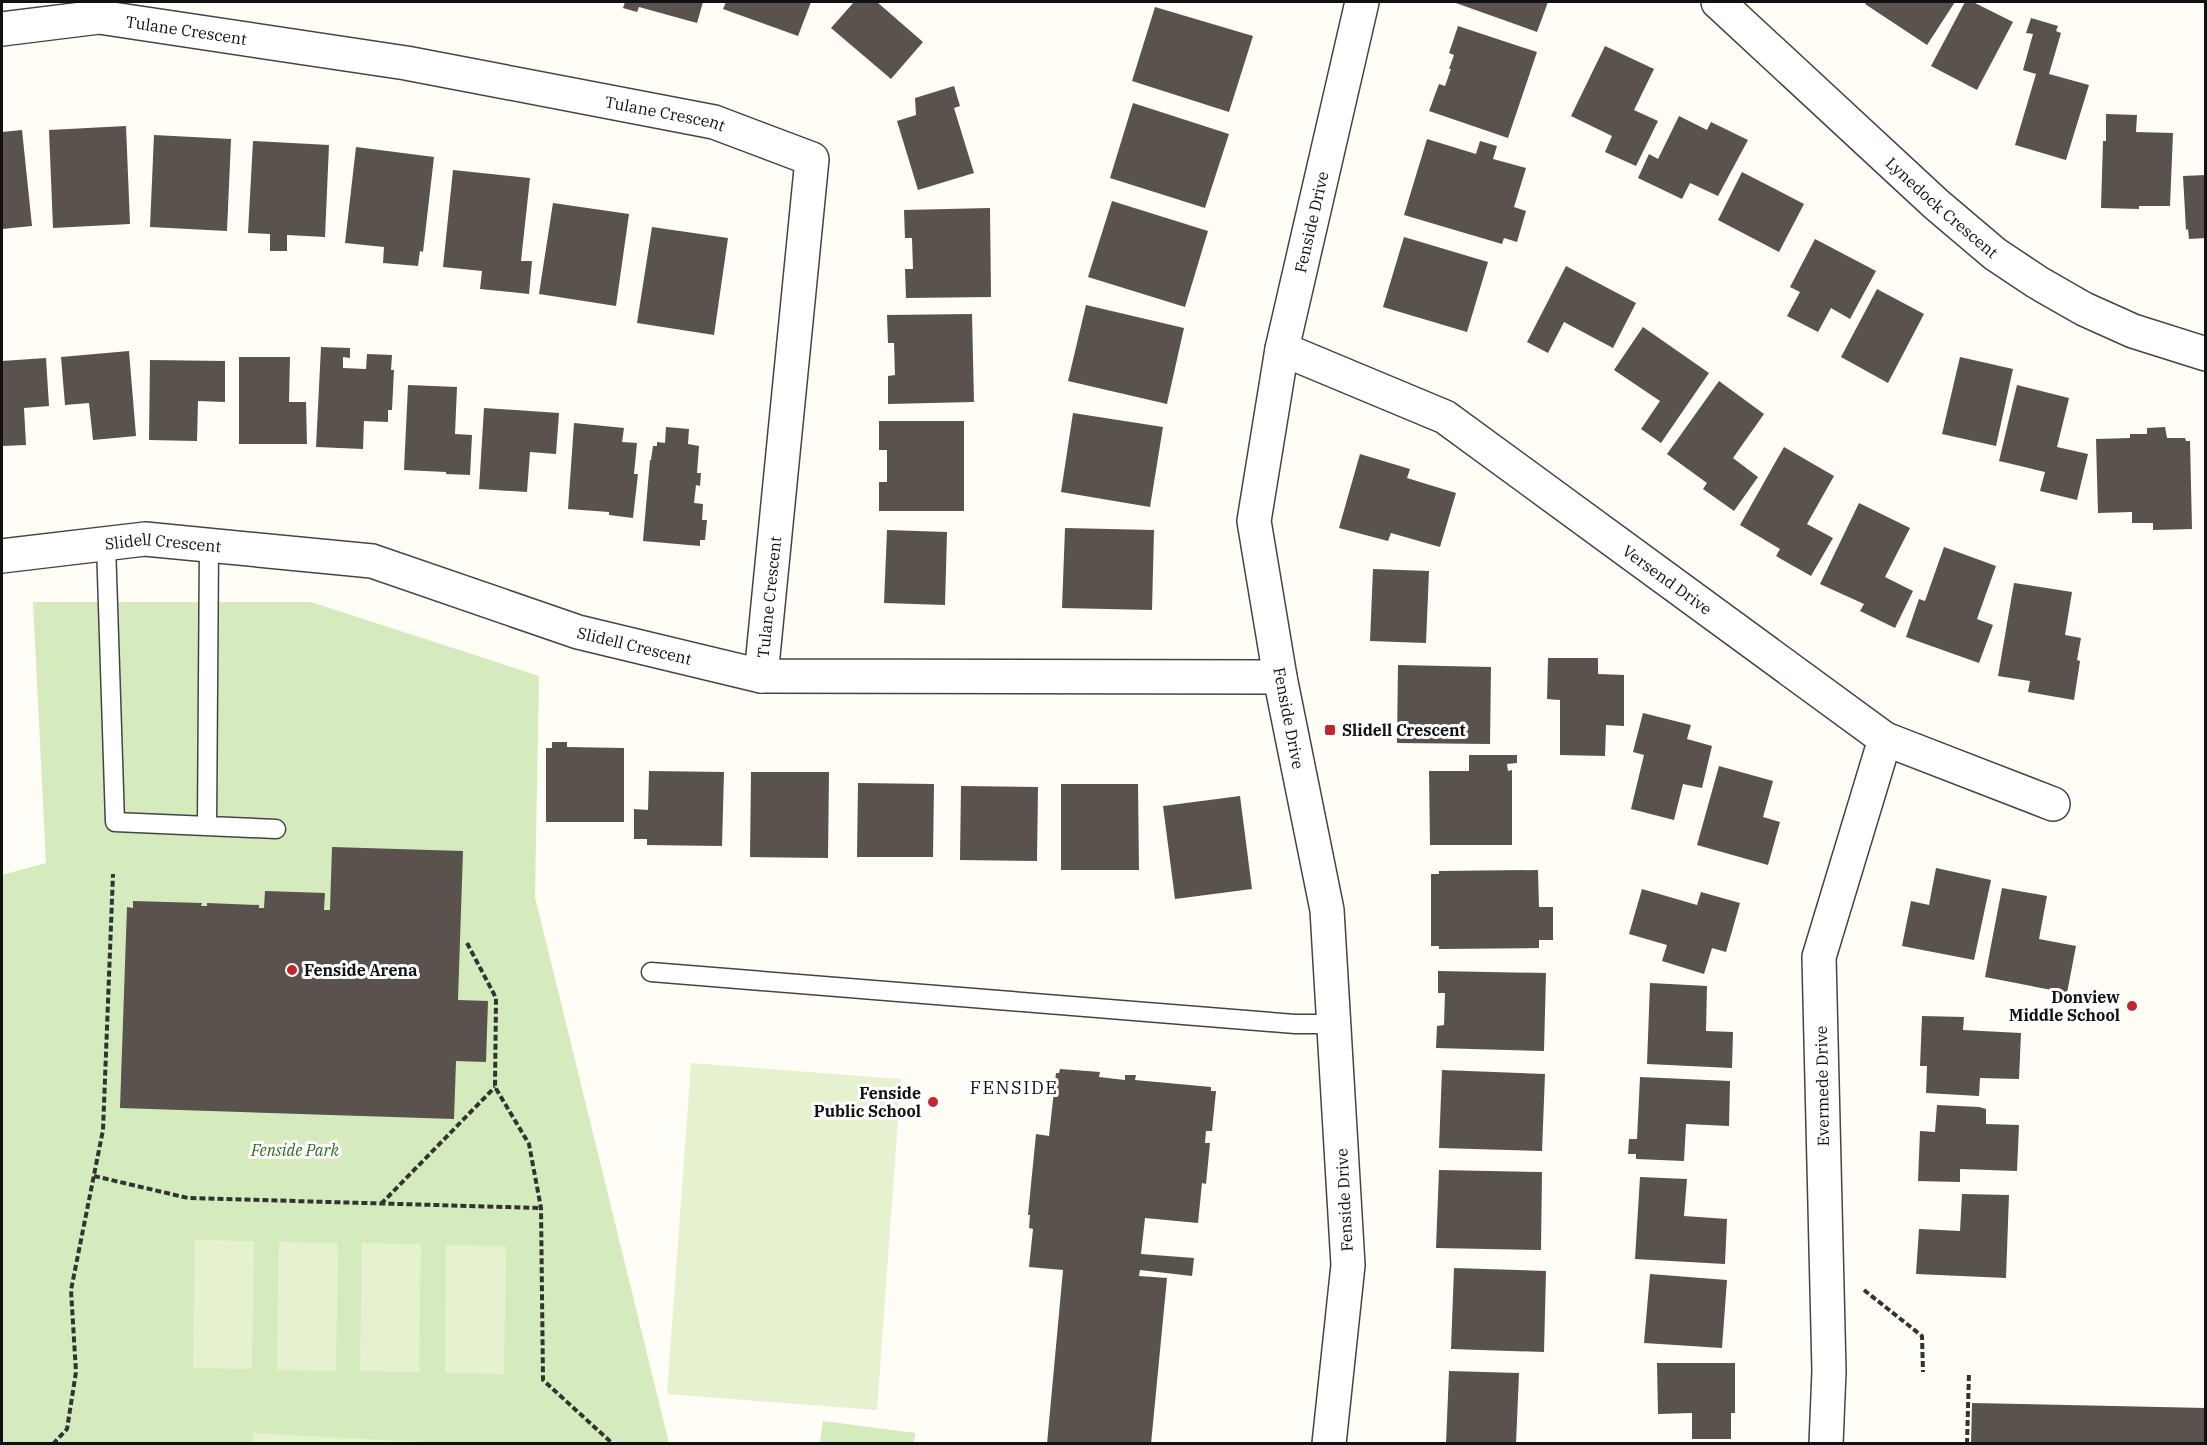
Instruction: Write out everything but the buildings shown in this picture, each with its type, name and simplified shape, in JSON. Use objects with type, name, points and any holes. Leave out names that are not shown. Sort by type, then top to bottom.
[{"type":"street","name":"Fenside Drive","points":[[1329,1443],[1348,1265],[1327,910],[1280,676],[1254,521],[1282,349],[1362,2]]},
{"type":"street","name":"Lynedock Crescent","points":[[1718,2],[1936,204],[1995,254],[2084,309],[2133,331],[2205,354]]},
{"type":"street","name":"Tulane Crescent","points":[[2,29],[99,16],[406,63],[714,122],[812,159],[761,676]]},
{"type":"street","name":"Versend Drive","points":[[1282,349],[1445,417],[1885,739],[2053,804]]},
{"type":"street","name":"Slidell Crescent","points":[[2,556],[145,539],[372,561],[578,632],[761,676],[1280,676]]},
{"type":"street","name":"Evermede Drive","points":[[1826,1443],[1829,1371],[1819,957],[1885,739]]},
{"type":"lane","points":[[106,544],[115,822],[276,829]]},
{"type":"lane","points":[[207,826],[209,545]]},
{"type":"lane","points":[[651,972],[1295,1024],[1334,1024]]},
{"type":"path","points":[[53,1443],[67,1429],[76,1372],[71,1290],[103,1130],[113,874]]},
{"type":"path","points":[[467,943],[496,999],[495,1087],[530,1144],[541,1208],[543,1380],[613,1443]]},
{"type":"path","points":[[381,1203],[495,1087]]},
{"type":"path","points":[[94,1176],[188,1198],[541,1208]]},
{"type":"path","points":[[1864,1290],[1922,1336],[1923,1372]]},
{"type":"path","points":[[1967,1443],[1969,1372]]},
{"type":"green space","name":"Fenside Park","points":[[33,602],[311,602],[539,676],[535,897],[669,1443],[2,1444],[2,875],[46,863]]},
{"type":"green space","points":[[691,1063],[901,1079],[877,1410],[667,1394]]},
{"type":"green space","points":[[195,1240],[254,1241],[252,1369],[193,1368]]},
{"type":"green space","points":[[279,1242],[338,1243],[336,1371],[277,1370]]},
{"type":"green space","points":[[362,1243],[421,1244],[419,1372],[360,1371]]},
{"type":"green space","points":[[446,1245],[506,1246],[504,1374],[445,1373]]},
{"type":"green space","points":[[823,1421],[915,1433],[914,1443],[820,1443]]},
{"type":"green space","points":[[253,1433],[437,1443],[252,1443]]},
{"type":"place","name":"Slidell Crescent","points":[[1330,730]]},
{"type":"place","name":"Fenside Arena","points":[[292,970]]},
{"type":"place","name":"Donview Middle School","points":[[2132,1006]]},
{"type":"place","name":"Fenside Public School","points":[[933,1102]]},
{"type":"district","name":"FENSIDE","points":[[1014,1088]]}]
